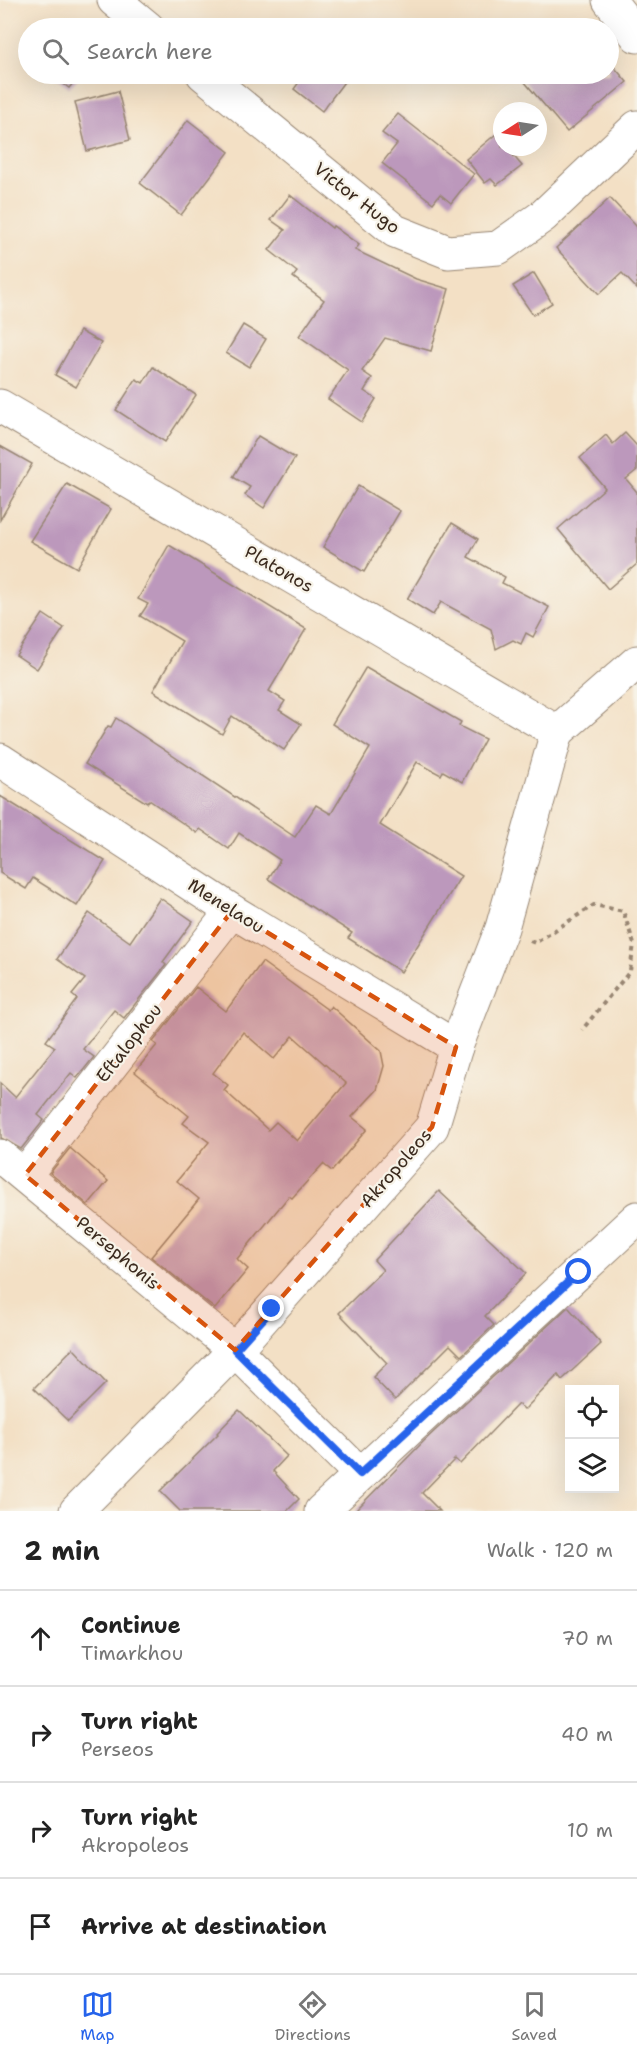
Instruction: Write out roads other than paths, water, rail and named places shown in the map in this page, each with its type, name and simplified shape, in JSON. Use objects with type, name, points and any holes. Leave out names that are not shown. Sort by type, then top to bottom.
[{"type":"street","points":[[114,0],[136,18]]},
{"type":"street","points":[[609,0],[637,36]]},
{"type":"street","name":"Victor Hugo","points":[[215,84],[395,231],[448,252],[498,248],[543,216],[637,127]]},
{"type":"street","name":"Platonos","points":[[0,406],[557,732]]},
{"type":"street","points":[[557,732],[637,662]]},
{"type":"street","name":"Akropoleos","points":[[75,1511],[235,1350],[432,1127],[456,1047],[502,928],[557,732]]},
{"type":"street","name":"Menelaou","points":[[0,760],[232,911],[456,1047]]},
{"type":"street","name":"Eftalophou","points":[[25,1175],[232,911]]},
{"type":"street","name":"Persephonis","points":[[0,1156],[235,1350],[360,1474]]},
{"type":"street","points":[[321,1511],[637,1218]]}]
